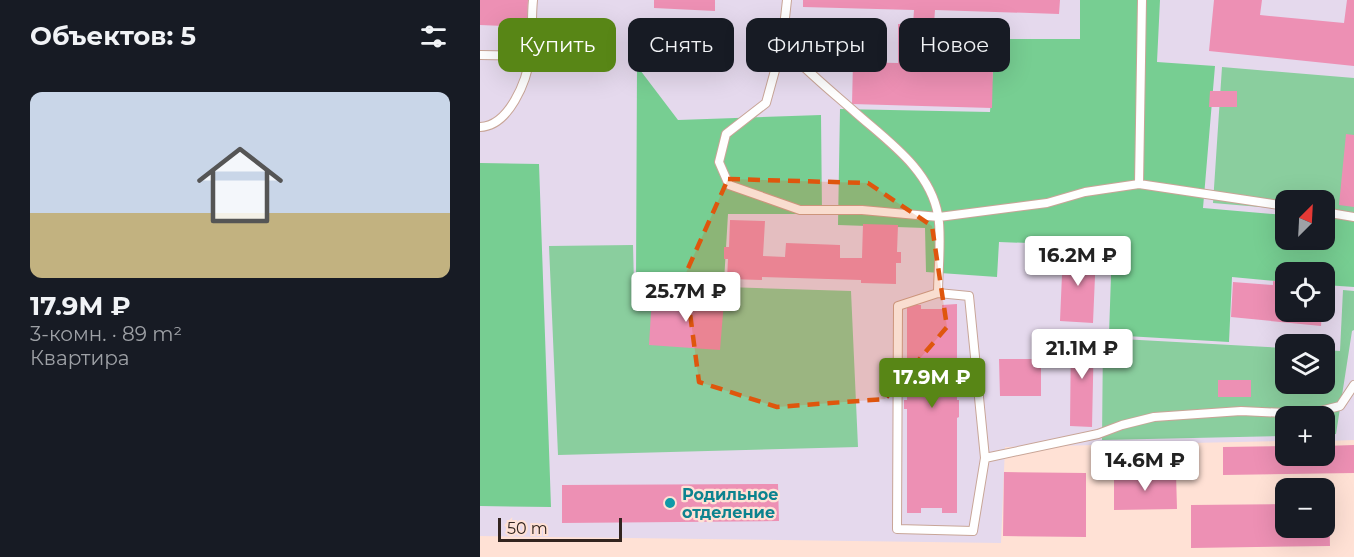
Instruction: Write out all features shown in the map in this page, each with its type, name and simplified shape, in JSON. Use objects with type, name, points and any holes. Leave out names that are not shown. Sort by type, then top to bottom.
[{"type":"lane","points":[[531,18],[533,0]]},
{"type":"lane","points":[[785,18],[787,0]]},
{"type":"lane","points":[[1139,184],[1142,0]]},
{"type":"lane","points":[[480,55],[498,55]]},
{"type":"lane","points":[[480,128],[488,127],[505,114],[517,99],[525,72]]},
{"type":"lane","points":[[775,72],[766,104],[726,134],[719,162],[729,184],[800,210],[862,210],[939,217],[1047,203],[1085,192],[1139,184],[1275,204]]},
{"type":"lane","points":[[809,72],[906,156],[920,173],[935,202],[939,217],[938,293]]},
{"type":"lane","points":[[1335,214],[1354,217]]},
{"type":"lane","points":[[938,293],[969,296],[985,458],[973,531],[897,529],[898,306],[938,293]]},
{"type":"lane","points":[[985,458],[1098,434],[1154,417],[1241,411],[1308,414],[1340,406],[1354,385]]},
{"type":"highlighted area","points":[[728,179],[868,183],[932,226],[947,327],[885,399],[777,407],[699,382],[685,275]]},
{"type":"shaded area","points":[[480,0],[1354,0],[1354,440],[1335,441],[1335,406],[1275,406],[1275,441],[1005,447],[1001,543],[480,536]]},
{"type":"green space","points":[[1080,0],[1160,0],[1157,62],[1215,66],[1203,208],[1275,214],[1275,250],[1335,250],[1335,219],[1354,220],[1354,287],[1335,286],[1335,262],[1275,262],[1275,281],[1232,277],[1229,342],[1109,335],[1112,246],[999,242],[997,277],[926,272],[925,228],[838,225],[840,109],[990,112],[993,72],[1010,72],[1010,39],[1080,39]]},
{"type":"green space","points":[[1222,67],[1354,78],[1354,215],[1335,214],[1335,190],[1275,190],[1275,208],[1213,203]]},
{"type":"green space","points":[[637,72],[642,72],[678,120],[821,115],[822,214],[728,214],[724,282],[636,281]]},
{"type":"green space","points":[[480,163],[539,164],[551,507],[480,506]]},
{"type":"green space","points":[[633,245],[634,284],[851,291],[858,447],[558,455],[549,246]]},
{"type":"green space","points":[[1343,290],[1354,291],[1354,330],[1352,331],[1336,434],[1335,406],[1275,406],[1275,436],[1102,440],[1103,338],[1275,347],[1275,394],[1335,394],[1335,351],[1340,351]]},
{"type":"building","points":[[480,0],[528,0],[527,18],[498,18],[498,26],[480,25]]},
{"type":"building","points":[[654,0],[715,0],[715,11],[654,8]]},
{"type":"building","points":[[803,0],[1060,0],[1059,14],[935,10],[934,18],[913,18],[914,10],[803,7]]},
{"type":"building","points":[[1214,0],[1262,0],[1260,15],[1344,23],[1347,0],[1354,0],[1354,66],[1209,51]]},
{"type":"building","points":[[898,24],[899,72],[993,72],[992,108],[852,104],[853,72],[887,72],[887,63],[898,63]]},
{"type":"building","points":[[1210,91],[1237,91],[1237,107],[1209,107]]},
{"type":"building","points":[[1346,134],[1354,135],[1354,207],[1339,205]]},
{"type":"building","points":[[730,220],[765,221],[763,256],[785,257],[786,243],[840,245],[840,258],[862,258],[863,224],[898,225],[897,252],[901,252],[901,263],[896,263],[896,284],[861,283],[861,280],[762,277],[762,280],[727,279],[728,259],[724,259],[724,247],[729,247]]},
{"type":"building","points":[[1063,252],[1096,253],[1093,323],[1060,321]]},
{"type":"building","points":[[1273,281],[1275,281],[1275,321],[1231,317],[1233,282],[1273,285]]},
{"type":"building","points":[[652,296],[724,301],[720,350],[649,345]]},
{"type":"building","points":[[957,304],[959,417],[957,418],[957,513],[942,513],[942,508],[921,508],[921,513],[907,513],[907,409],[904,409],[904,400],[907,400],[907,305],[921,305],[921,309],[942,309],[942,305]]},
{"type":"building","points":[[1281,322],[1321,322],[1321,326]]},
{"type":"building","points":[[1071,334],[1094,334],[1092,427],[1070,426]]},
{"type":"building","points":[[999,359],[1041,359],[1041,396],[1000,396]]},
{"type":"building","points":[[1218,380],[1251,380],[1251,397],[1218,397]]},
{"type":"building","points":[[1354,445],[1354,473],[1223,475],[1223,447],[1275,446],[1275,466],[1335,466],[1335,446]]},
{"type":"building","points":[[1004,472],[1086,473],[1086,537],[1003,536]]},
{"type":"building","points":[[1176,473],[1177,509],[1114,510],[1114,474]]},
{"type":"building","name":"Родильное отделение","points":[[778,484],[779,521],[562,523],[562,485]]},
{"type":"building","points":[[1275,504],[1275,538],[1330,538],[1330,546],[1191,548],[1191,505]]},
{"type":"place","name":"Родильное отделение","points":[[670,503]]}]
